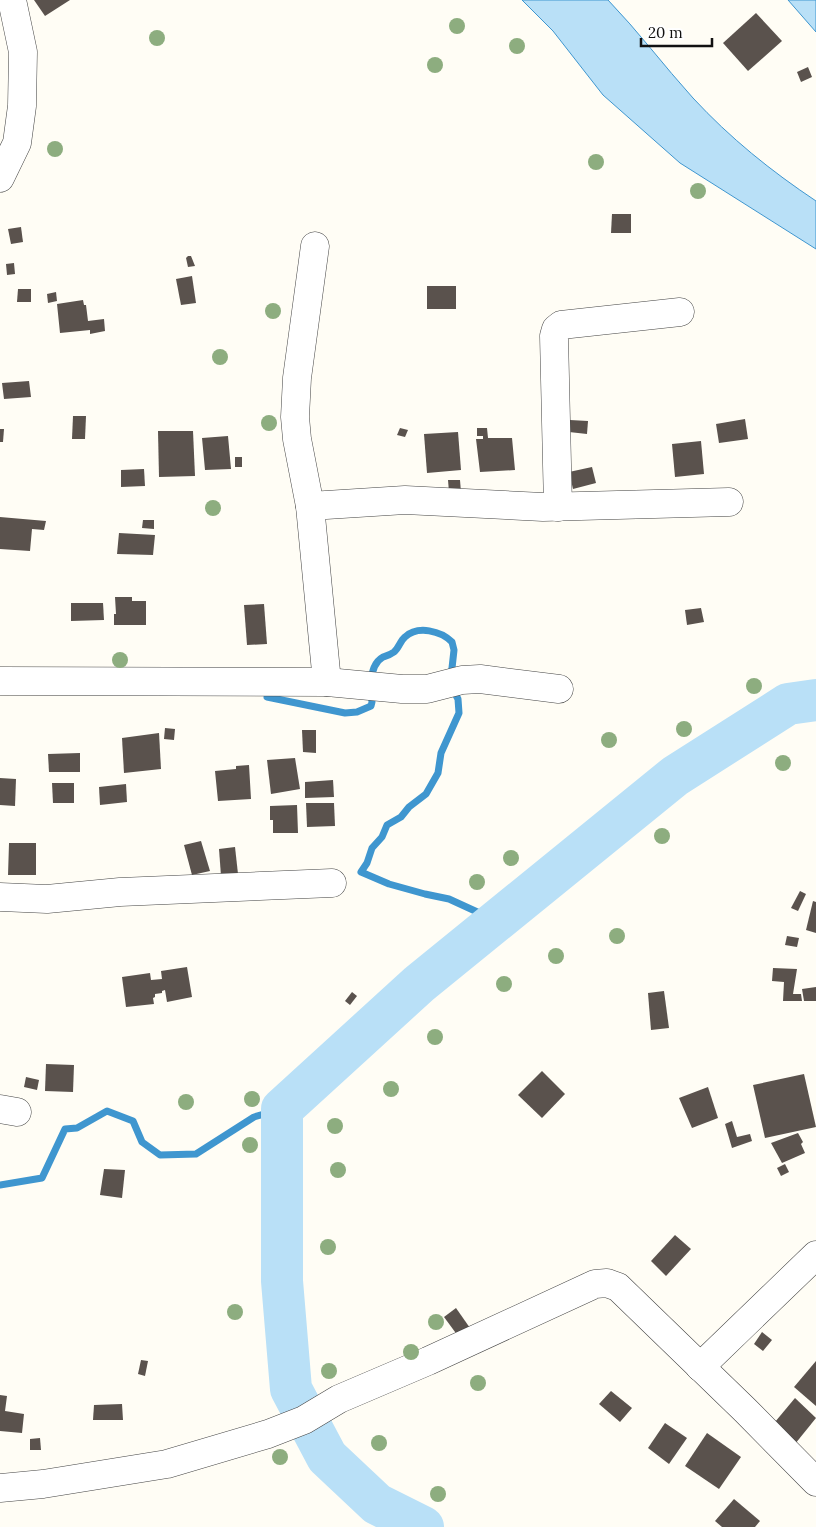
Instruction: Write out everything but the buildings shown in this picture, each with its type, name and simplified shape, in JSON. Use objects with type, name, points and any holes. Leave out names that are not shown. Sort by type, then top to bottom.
[{"type":"street","points":[[0,178],[17,143],[22,106],[23,52],[12,0]]},
{"type":"street","points":[[315,246],[297,378],[295,417],[297,439],[310,506],[327,682]]},
{"type":"street","points":[[558,506],[554,336],[556,329],[560,325],[680,312]]},
{"type":"street","points":[[310,506],[405,500],[558,506],[729,502]]},
{"type":"street","points":[[0,681],[327,682],[402,689],[427,689],[462,680],[480,679],[559,689]]},
{"type":"street","points":[[0,897],[46,899],[120,892],[332,883]]},
{"type":"street","points":[[700,1366],[816,1254]]},
{"type":"street","points":[[0,1488],[43,1484],[167,1464],[268,1434],[304,1420],[339,1400],[595,1284],[607,1283],[618,1287],[816,1482]]},
{"type":"water","points":[[522,0],[608,0],[693,98],[722,127],[767,166],[816,201],[816,249],[680,163],[603,95],[553,31]]},
{"type":"water","points":[[788,0],[816,0],[816,32]]},
{"type":"waterway","points":[[371,681],[374,668],[380,659],[394,652],[410,633],[423,630],[436,632],[452,642],[454,650],[451,677]]},
{"type":"waterway","points":[[452,688],[458,699],[459,713],[441,753],[438,773],[426,794],[409,807],[401,817],[387,825],[382,837],[372,848],[367,863],[361,872],[389,884],[449,899],[497,921]]},
{"type":"waterway","points":[[267,697],[345,713],[357,712],[371,706],[371,692]]},
{"type":"waterway","points":[[423,1527],[377,1504],[327,1457],[291,1389],[282,1281],[282,1109],[419,984],[675,776],[788,704],[816,700]]},
{"type":"waterway","points":[[0,1185],[42,1178],[65,1129],[77,1128],[107,1111],[133,1121],[142,1142],[160,1155],[196,1154],[254,1117],[282,1109]]}]
